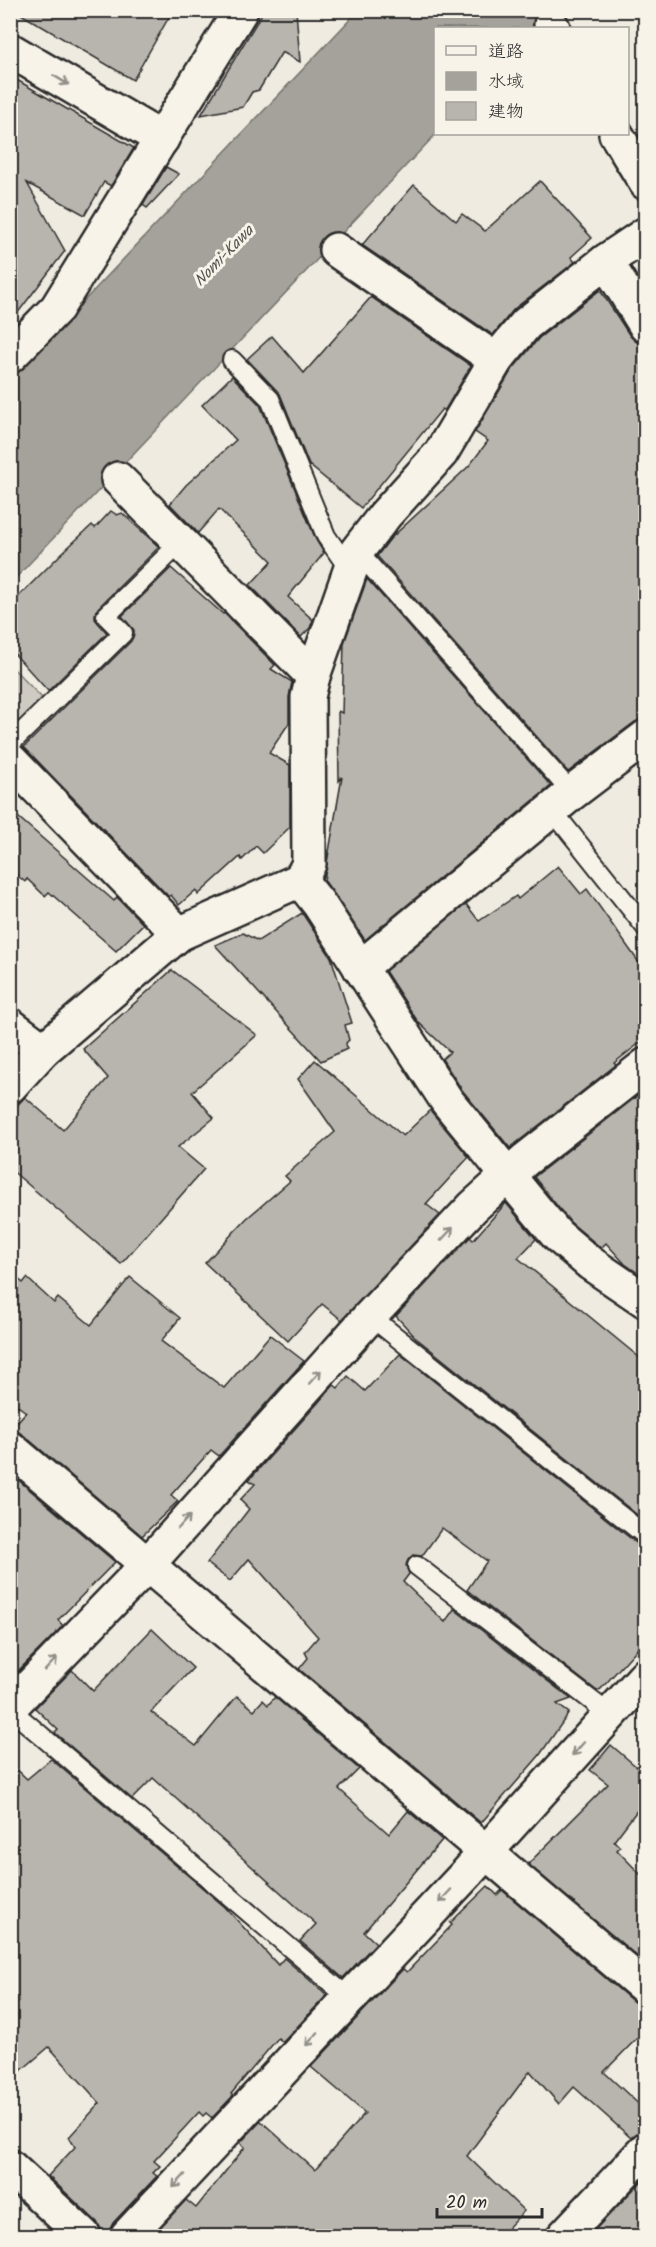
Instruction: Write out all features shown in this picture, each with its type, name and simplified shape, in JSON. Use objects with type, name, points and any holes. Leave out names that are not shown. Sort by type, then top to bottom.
[{"type":"street","points":[[10,356],[57,308],[241,10]]},
{"type":"street","points":[[10,50],[162,139]]},
{"type":"street","points":[[617,135],[645,183]]},
{"type":"street","points":[[10,1086],[43,1050],[179,934],[300,880],[309,864],[308,697],[313,676],[354,562],[385,515],[441,453],[496,360],[526,324],[606,261],[645,234]]},
{"type":"street","points":[[336,250],[496,360]]},
{"type":"street","points":[[606,261],[645,326]]},
{"type":"street","points":[[118,479],[182,541],[313,676]]},
{"type":"street","points":[[360,968],[645,737]]},
{"type":"street","points":[[10,760],[179,934]]},
{"type":"street","points":[[300,880],[319,904],[447,1101],[508,1176],[557,1235],[590,1263],[645,1301]]},
{"type":"street","points":[[10,1025],[43,1050]]},
{"type":"street","points":[[10,1708],[148,1564],[370,1316],[473,1207],[525,1160],[645,1065]]},
{"type":"street","points":[[10,1448],[645,1988]]},
{"type":"street","points":[[127,2236],[485,1853],[645,1675]]},
{"type":"street","points":[[564,2236],[645,2149]]},
{"type":"street","points":[[10,2167],[84,2236]]},
{"type":"lane","points":[[232,360],[270,399],[326,536],[354,562],[562,802],[645,928]]},
{"type":"lane","points":[[10,744],[123,633],[106,616],[182,541]]},
{"type":"lane","points":[[370,1316],[645,1536]]},
{"type":"lane","points":[[417,1566],[609,1714]]},
{"type":"lane","points":[[10,1708],[350,1999]]},
{"type":"shaded area","points":[[11,666],[42,698],[11,729]]},
{"type":"water","name":"Nomi-Kawa","points":[[358,11],[553,11],[537,27],[434,27],[435,135],[11,583],[10,379]]},
{"type":"building","points":[[14,10],[173,10],[133,80]]},
{"type":"building","points":[[264,10],[296,10],[300,62],[282,52],[259,90],[252,92],[243,107],[201,115]]},
{"type":"building","points":[[10,76],[134,148],[111,186],[104,182],[85,215],[27,183],[65,251],[10,323]]},
{"type":"building","points":[[166,167],[179,174],[147,208],[143,205]]},
{"type":"building","points":[[540,181],[592,238],[571,257],[575,262],[514,309],[493,335],[362,245],[414,185],[456,221],[462,214],[485,231]]},
{"type":"building","points":[[600,290],[630,336],[645,345],[645,719],[635,722],[568,772],[377,556],[390,539],[469,466],[488,441],[475,432],[511,371],[539,338]]},
{"type":"building","points":[[371,297],[471,366],[445,410],[442,409],[361,508],[309,465],[280,394],[247,359],[272,336],[304,373]]},
{"type":"building","points":[[232,376],[260,405],[316,540],[324,553],[288,597],[313,620],[310,628],[301,637],[250,585],[272,561],[219,509],[198,533],[170,504],[186,485],[236,440],[202,405]]},
{"type":"building","points":[[111,511],[117,515],[122,513],[159,547],[98,608],[95,619],[107,633],[48,691],[10,649],[10,605],[92,525],[95,528]]},
{"type":"building","points":[[171,568],[224,613],[275,665],[271,669],[292,682],[289,697],[289,723],[269,753],[290,765],[290,827],[263,853],[256,846],[242,860],[240,857],[198,895],[196,890],[179,905],[24,747],[131,641],[134,630],[122,616]]},
{"type":"building","points":[[367,579],[551,786],[365,940],[324,880],[342,777],[339,781],[338,711],[342,713],[344,643]]},
{"type":"building","points":[[10,810],[114,901],[117,897],[143,924],[116,951],[49,892],[45,896],[27,879],[25,882],[10,869]]},
{"type":"building","points":[[558,866],[581,894],[587,889],[645,971],[645,1039],[614,1063],[616,1065],[510,1148],[462,1090],[442,1059],[450,1052],[418,1022],[385,971],[466,904],[479,921],[516,896],[518,899]]},
{"type":"building","points":[[302,913],[331,957],[352,1023],[345,1025],[349,1040],[346,1043],[347,1049],[321,1061],[215,945],[243,933],[258,941]]},
{"type":"building","points":[[172,970],[257,1035],[192,1092],[214,1118],[178,1147],[204,1169],[121,1264],[10,1169],[10,1113],[25,1097],[63,1130],[108,1078],[83,1049]]},
{"type":"building","points":[[315,1060],[403,1136],[430,1110],[469,1157],[426,1204],[440,1215],[342,1320],[322,1304],[288,1341],[205,1263],[246,1219],[290,1181],[285,1176],[335,1132],[298,1079]]},
{"type":"building","points":[[641,1093],[645,1098],[645,1278],[625,1264],[606,1243],[601,1248],[570,1222],[534,1177]]},
{"type":"building","points":[[506,1203],[536,1239],[518,1258],[645,1362],[645,1521],[416,1338],[396,1316],[470,1237],[473,1240]]},
{"type":"building","points":[[10,1272],[23,1283],[27,1278],[54,1303],[58,1298],[91,1325],[130,1277],[180,1318],[161,1341],[224,1388],[270,1335],[304,1361],[219,1456],[211,1450],[171,1495],[178,1501],[142,1536],[22,1434],[10,1430],[26,1412],[10,1400]]},
{"type":"building","points":[[400,1354],[639,1545],[645,1547],[645,1640],[597,1691],[467,1590],[487,1561],[442,1528],[422,1556],[413,1555],[408,1560],[406,1565],[409,1574],[403,1582],[445,1622],[454,1609],[571,1699],[557,1704],[569,1713],[539,1756],[481,1823],[299,1669],[308,1658],[305,1652],[318,1637],[249,1559],[230,1581],[207,1563],[249,1509],[240,1500],[255,1484],[249,1480],[334,1385],[338,1388],[348,1376],[365,1391]]},
{"type":"building","points":[[10,1473],[115,1562],[58,1620],[63,1626],[10,1679]]},
{"type":"building","points":[[152,1629],[193,1668],[151,1712],[196,1746],[237,1696],[254,1710],[263,1700],[268,1705],[275,1697],[359,1769],[339,1789],[389,1834],[408,1811],[442,1840],[364,1932],[376,1943],[343,1978],[300,1941],[316,1924],[153,1778],[132,1799],[55,1733],[58,1730],[35,1708],[72,1670],[93,1691]]},
{"type":"building","points":[[611,1745],[645,1774],[645,1800],[614,1841],[620,1847],[617,1850],[645,1879],[645,1963],[528,1864],[608,1784],[590,1770]]},
{"type":"building","points":[[51,1759],[225,1907],[278,1965],[284,1958],[327,1995],[283,2042],[278,2038],[231,2094],[233,2096],[212,2118],[206,2113],[203,2116],[199,2112],[154,2161],[160,2166],[153,2173],[157,2176],[113,2223],[109,2236],[48,2176],[75,2147],[69,2137],[100,2103],[49,2047],[10,2080],[10,1763],[27,1779]]},
{"type":"building","points":[[488,1886],[497,1895],[502,1890],[634,2002],[645,2006],[645,2030],[604,2072],[645,2110],[645,2131],[640,2131],[631,2138],[574,2087],[559,2104],[530,2071],[467,2156],[524,2211],[500,2236],[152,2236],[186,2200],[196,2208],[245,2147],[240,2143],[261,2121],[315,2170],[365,2113],[311,2067],[403,1969],[407,1972],[452,1925],[450,1923]]},
{"type":"building","points":[[645,2178],[645,2236],[589,2236],[627,2196]]}]
